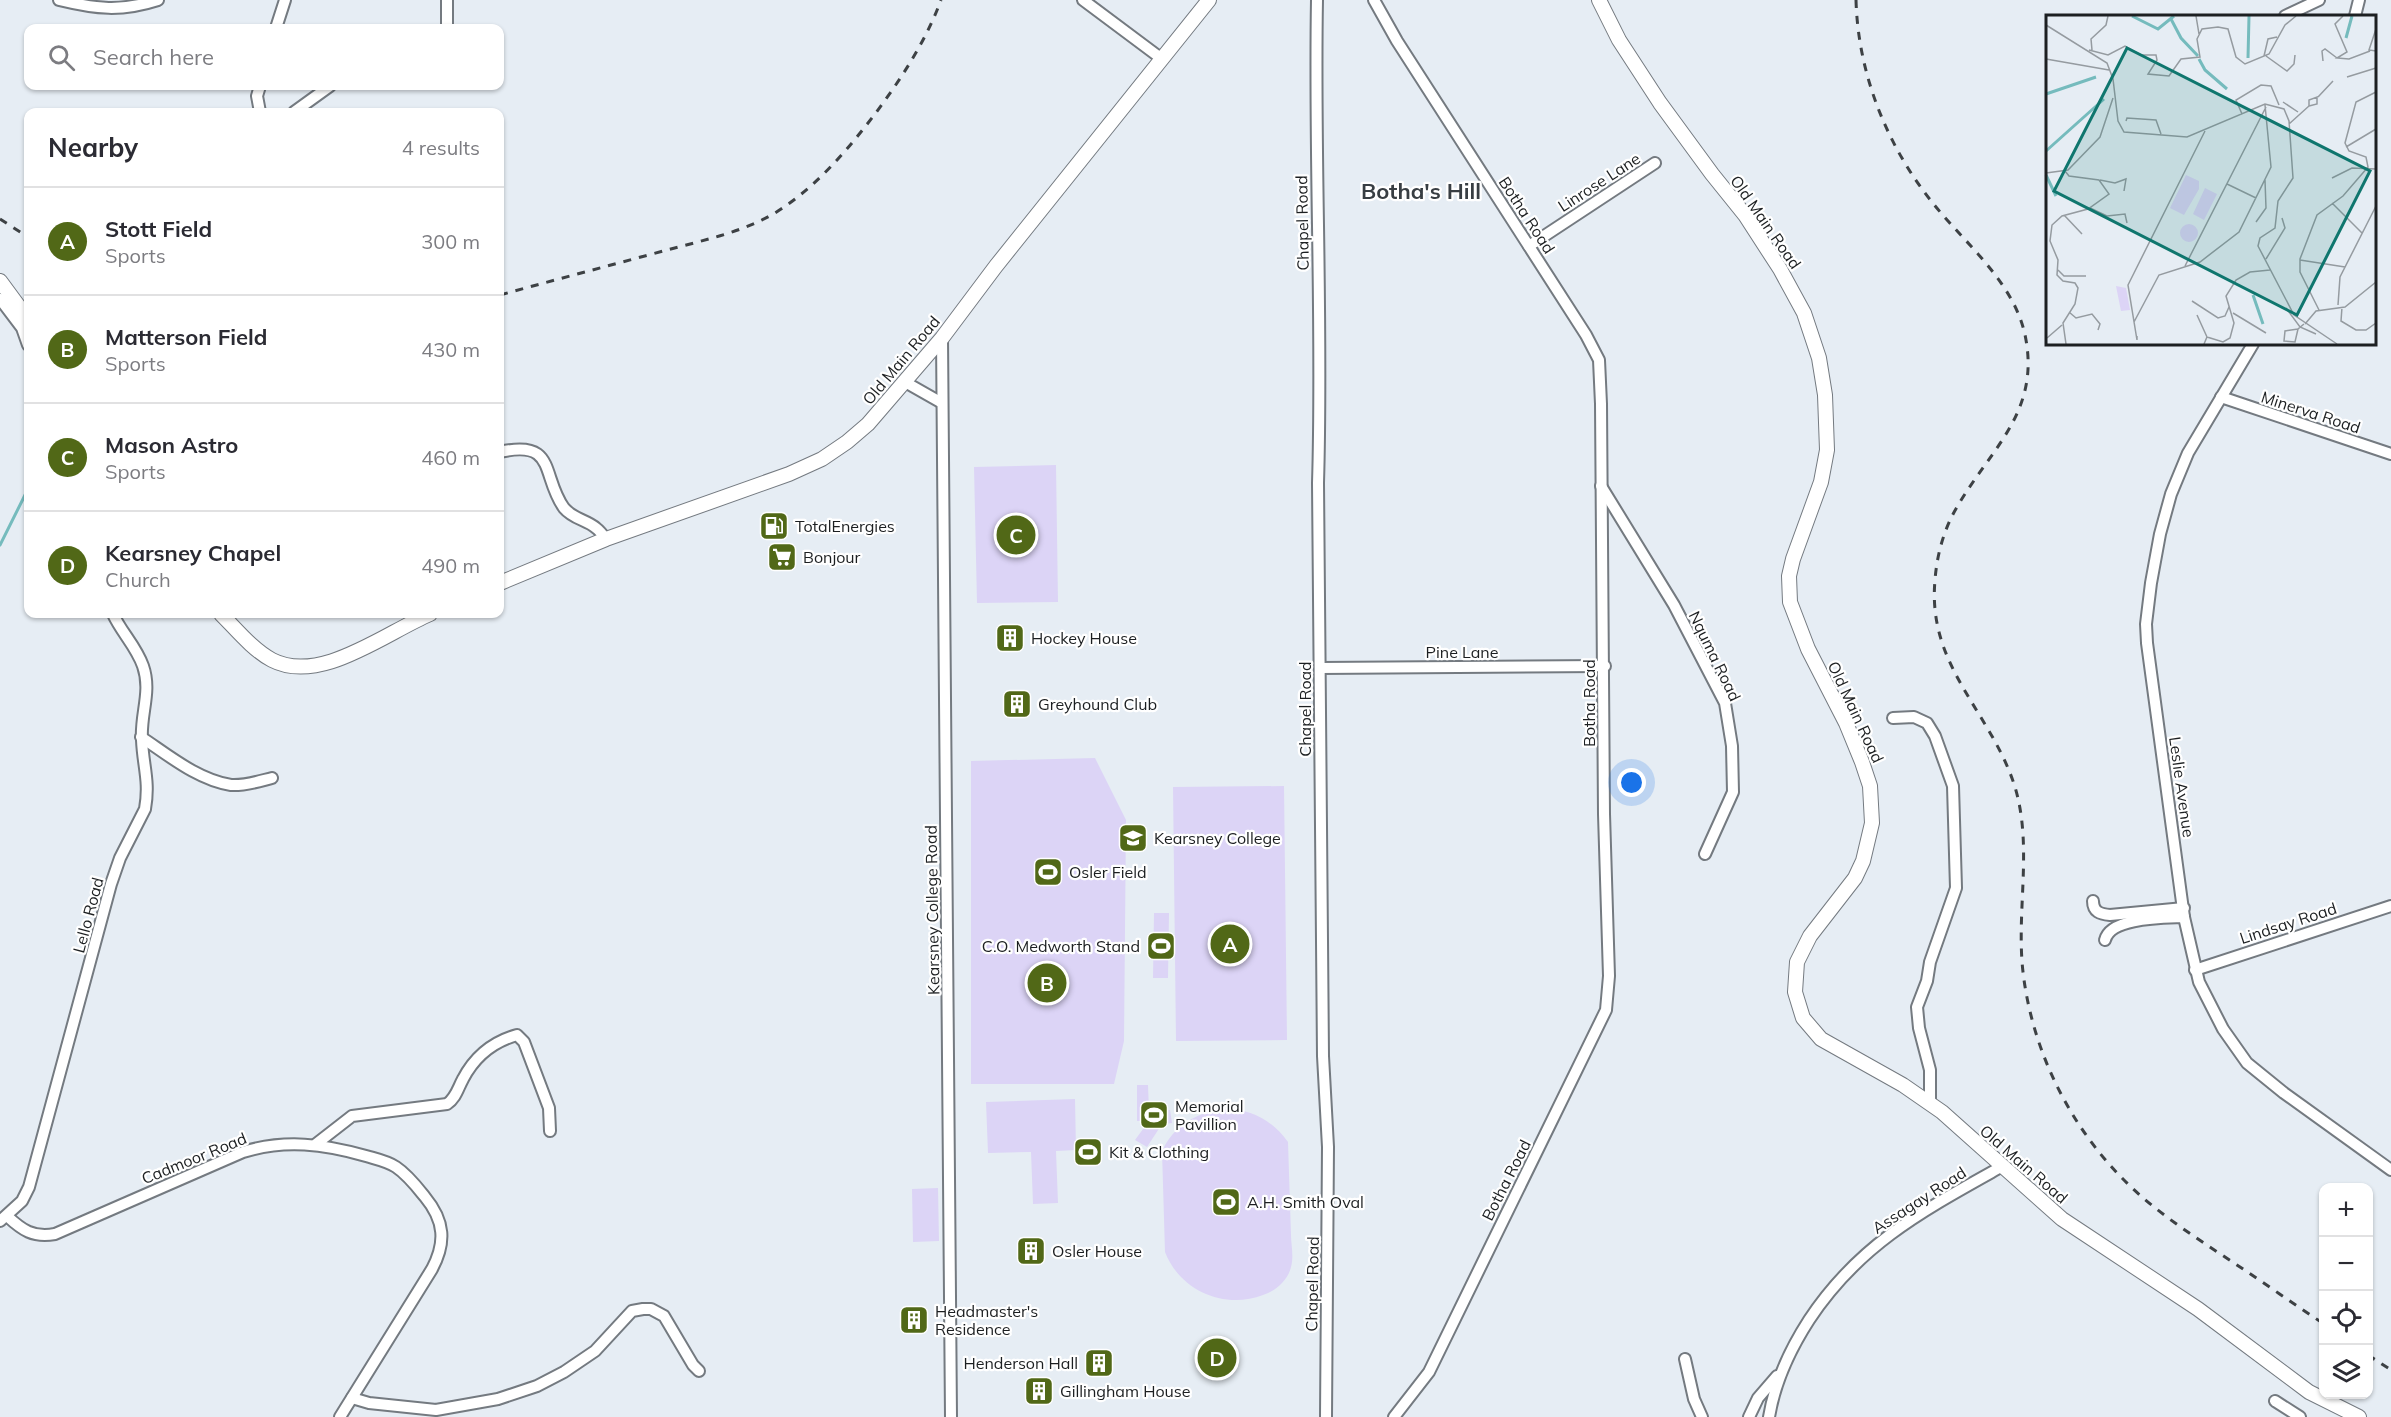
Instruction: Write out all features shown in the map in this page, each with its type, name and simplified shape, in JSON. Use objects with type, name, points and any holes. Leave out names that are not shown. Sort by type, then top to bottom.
[{"type":"main road","name":"Old Main Road","points":[[504,581],[606,539],[789,474],[822,459],[868,424],[942,338],[996,266],[1209,0]]},
{"type":"main road","name":"Old Main Road","points":[[1599,0],[1619,40],[1660,103],[1744,215],[1780,269],[1804,313],[1819,358],[1825,395],[1828,439],[1826,460],[1821,482],[1793,559],[1789,576],[1790,603],[1806,643],[1846,723],[1865,770],[1870,786],[1872,823],[1863,861],[1855,878],[1823,917],[1803,947],[1796,968],[1795,992],[1803,1018],[1821,1040],[1930,1102],[2062,1219],[2198,1310],[2309,1392],[2359,1417]]},
{"type":"main road","points":[[0,281],[24,314]]},
{"type":"main road","points":[[225,618],[271,660],[291,668],[312,668],[366,647],[422,618]]},
{"type":"street","points":[[59,0],[101,9],[123,8],[158,0]]},
{"type":"street","points":[[277,24],[285,0]]},
{"type":"street","points":[[447,0],[447,24]]},
{"type":"street","points":[[1083,0],[1162,59]]},
{"type":"street","name":"Chapel Road","points":[[1317,0],[1315,110],[1320,421],[1318,483],[1323,1056],[1328,1147],[1326,1417]]},
{"type":"street","name":"Botha Road","points":[[1374,0],[1397,41],[1587,335],[1599,360],[1605,666],[1604,814],[1609,976],[1606,1010],[1429,1372],[1394,1417]]},
{"type":"street","points":[[2287,15],[2319,0]]},
{"type":"street","points":[[2355,15],[2359,0]]},
{"type":"street","points":[[259,90],[257,96],[259,108]]},
{"type":"street","points":[[300,108],[324,90]]},
{"type":"street","name":"Linrose Lane","points":[[1529,246],[1655,164]]},
{"type":"street","points":[[0,299],[24,334]]},
{"type":"street","name":"Kearsney College Road","points":[[942,338],[951,1417]]},
{"type":"street","name":"Leslie Avenue","points":[[2252,345],[2188,453],[2171,494],[2156,555],[2146,624],[2184,913],[2195,970],[2223,1029],[2247,1063],[2274,1086],[2391,1170]]},
{"type":"street","points":[[905,382],[942,403]]},
{"type":"street","name":"Minerva Road","points":[[2221,397],[2391,454]]},
{"type":"street","points":[[504,451],[514,448],[534,452],[546,465],[564,508],[571,515],[596,527],[606,539]]},
{"type":"street","name":"Nquma Road","points":[[1601,486],[1674,605],[1725,704],[1732,746],[1733,792],[1705,854]]},
{"type":"street","name":"Lello Road","points":[[3,1218],[22,1201],[32,1181],[111,884],[120,858],[145,809],[147,776],[141,737],[147,699],[146,679],[140,658],[115,618]]},
{"type":"street","name":"Pine Lane","points":[[1320,668],[1605,666]]},
{"type":"street","points":[[1893,718],[1914,717],[1931,727],[1953,786],[1956,888],[1917,1007],[1919,1028],[1930,1070],[1930,1102]]},
{"type":"street","points":[[141,737],[172,759],[221,782],[242,784],[272,777]]},
{"type":"street","points":[[2093,901],[2096,911],[2100,914],[2184,913]]},
{"type":"street","name":"Lindsay Road","points":[[2195,970],[2391,906]]},
{"type":"street","points":[[2105,940],[2107,934],[2117,925],[2184,913]]},
{"type":"street","points":[[316,1144],[352,1116],[447,1104],[454,1098],[471,1064],[477,1057],[497,1042],[518,1035],[524,1042],[547,1102],[551,1121],[550,1131]]},
{"type":"street","name":"Cadmoor Road","points":[[3,1218],[30,1234],[41,1236],[55,1234],[243,1152],[268,1146],[316,1144],[366,1156],[397,1168],[432,1206],[439,1218],[443,1234],[441,1251],[340,1417]]},
{"type":"street","name":"Assagay Road","points":[[1768,1417],[1779,1374],[1798,1337],[1815,1311],[1857,1260],[1906,1221],[2001,1167]]},
{"type":"street","points":[[352,1398],[369,1403],[436,1410],[511,1396],[551,1380],[564,1372],[595,1351],[629,1313],[643,1308],[656,1311],[664,1316],[693,1365],[699,1371]]},
{"type":"street","points":[[1685,1359],[1694,1399],[1701,1417]]},
{"type":"street","points":[[1749,1417],[1758,1398],[1779,1374]]},
{"type":"street","points":[[2275,1401],[2300,1417]]},
{"type":"shaded area","points":[[1056,465],[1058,602],[977,603],[974,467]]},
{"type":"shaded area","points":[[1095,758],[1126,820],[1124,1041],[1114,1084],[971,1084],[971,761]]},
{"type":"shaded area","points":[[1284,786],[1287,1040],[1176,1041],[1173,787]]},
{"type":"shaded area","name":"C.O. Medworth Stand","points":[[1154,913],[1169,913],[1168,978],[1153,978]]},
{"type":"shaded area","name":"Memorial Pavillion","points":[[1137,1085],[1148,1085],[1149,1111],[1170,1110],[1172,1123],[1162,1124],[1147,1147],[1135,1140],[1149,1121],[1137,1121]]},
{"type":"shaded area","points":[[1075,1099],[1076,1150],[1056,1151],[1058,1203],[1033,1204],[1031,1152],[988,1153],[986,1102]]},
{"type":"shaded area","name":"A.H. Smith Oval","points":[[1221,1109],[1241,1110],[1259,1116],[1274,1127],[1288,1142],[1291,1267],[1284,1281],[1277,1288],[1248,1299],[1234,1300],[1205,1294],[1181,1277],[1165,1252],[1162,1151],[1172,1135],[1186,1122],[1202,1114]]},
{"type":"shaded area","points":[[938,1188],[939,1241],[913,1242],[912,1189]]},
{"type":"waterway","points":[[0,545],[24,497]]},
{"type":"railway","points":[[504,294],[720,236],[762,220],[790,203],[817,181],[875,114],[912,59],[941,0]]},
{"type":"railway","points":[[1856,0],[1863,56],[1879,110],[1890,136],[1919,185],[1977,252],[2002,285],[2021,320],[2026,340],[2028,366],[2019,410],[2009,430],[1952,515],[1939,551],[1935,580],[1935,611],[1950,664],[1991,735],[2015,787],[2020,810],[2024,856],[2021,926],[2023,972],[2028,1001],[2044,1057],[2069,1109],[2103,1157],[2122,1178],[2176,1224],[2319,1321]]},
{"type":"railway","points":[[0,219],[24,234]]},
{"type":"railway","points":[[2373,1358],[2391,1370]]},
{"type":"place","name":"TotalEnergies","points":[[774,526]]},
{"type":"place","name":"Mason Astro","points":[[1016,535]]},
{"type":"place","name":"Bonjour","points":[[782,557]]},
{"type":"place","name":"Hockey House","points":[[1010,638]]},
{"type":"place","name":"Greyhound Club","points":[[1017,704]]},
{"type":"place","name":"Kearsney College","points":[[1133,838]]},
{"type":"place","name":"Osler Field","points":[[1048,872]]},
{"type":"place","name":"Stott Field","points":[[1230,944]]},
{"type":"place","name":"C.O. Medworth Stand","points":[[1161,946]]},
{"type":"place","name":"Matterson Field","points":[[1047,983]]},
{"type":"place","name":"Memorial Pavillion","points":[[1154,1115]]},
{"type":"place","name":"Kit & Clothing","points":[[1088,1152]]},
{"type":"place","name":"A.H. Smith Oval","points":[[1226,1202]]},
{"type":"place","name":"Osler House","points":[[1031,1251]]},
{"type":"place","name":"Headmaster's Residence","points":[[914,1320]]},
{"type":"place","name":"Kearsney Chapel","points":[[1217,1358]]},
{"type":"place","name":"Henderson Hall","points":[[1099,1363]]},
{"type":"place","name":"Gillingham House","points":[[1039,1391]]},
{"type":"district","name":"Botha's Hill","points":[[1421,191]]}]
